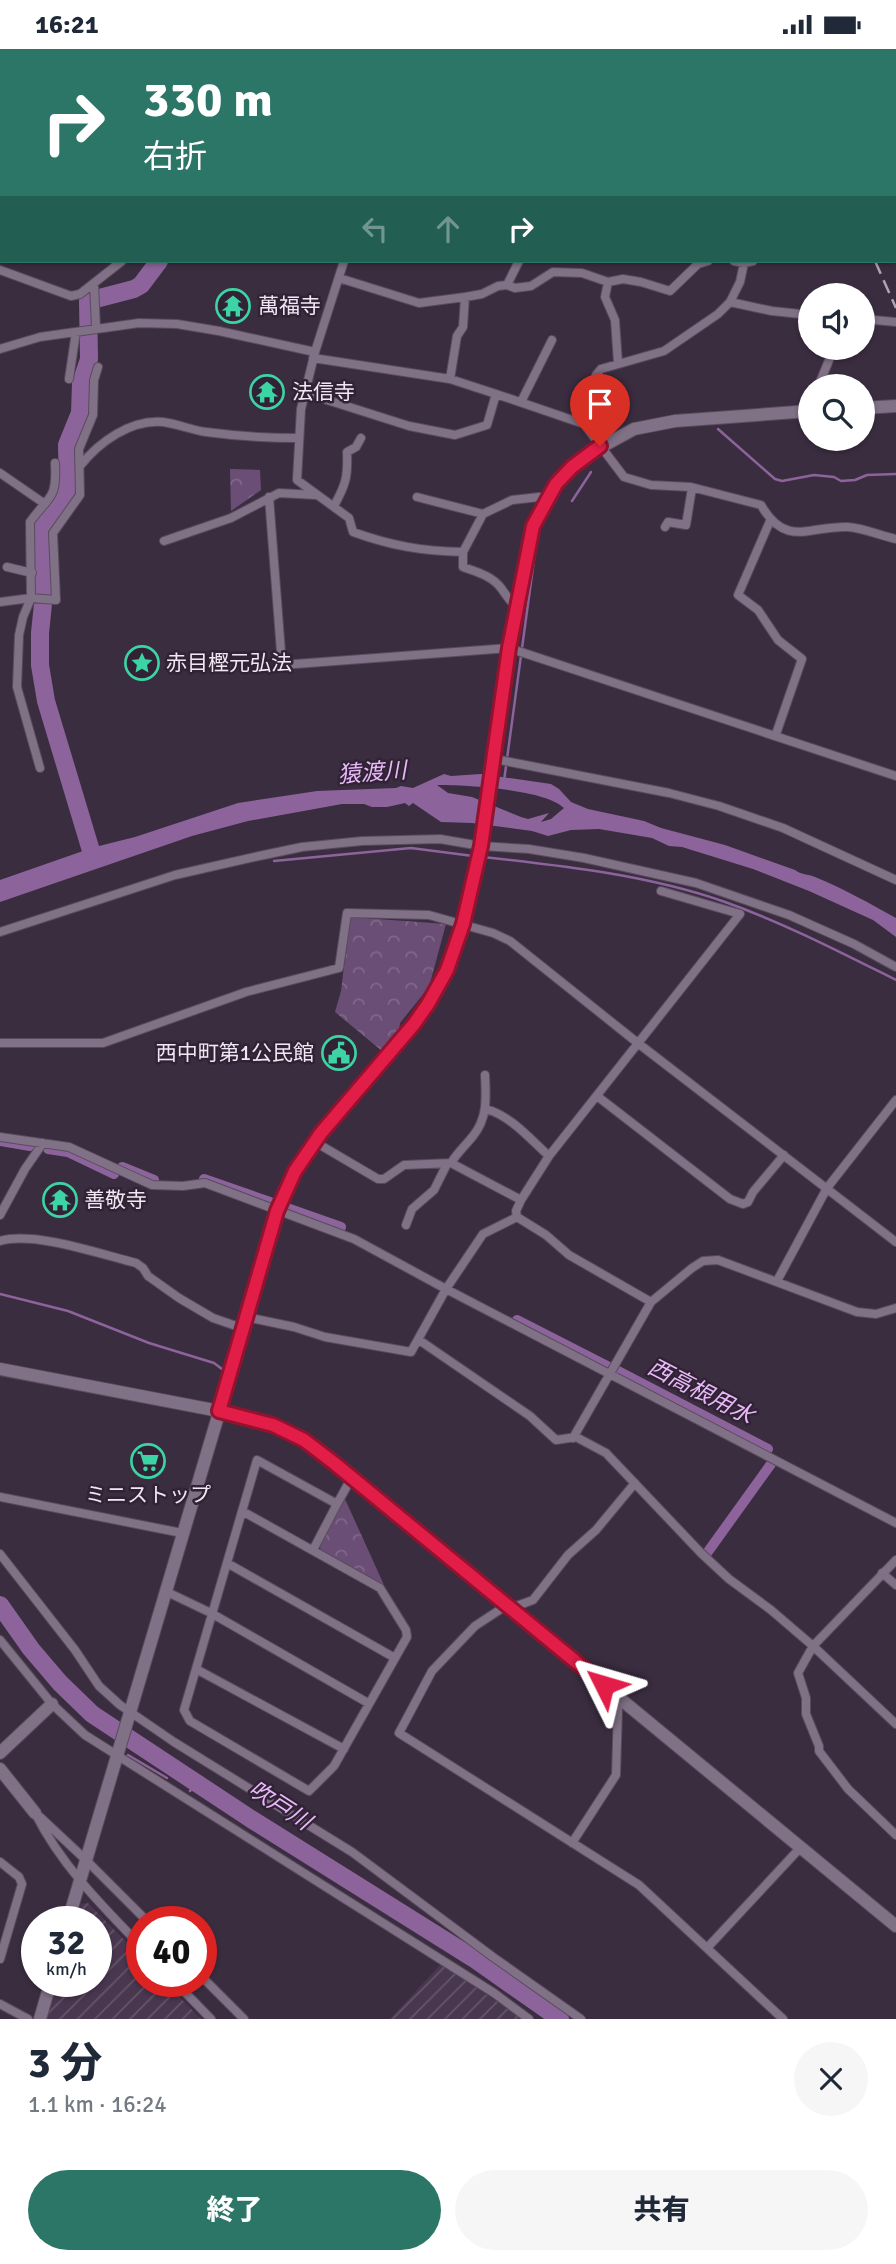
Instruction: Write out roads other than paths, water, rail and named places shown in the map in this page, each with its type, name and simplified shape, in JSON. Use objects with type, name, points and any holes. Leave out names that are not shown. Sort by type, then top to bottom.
[{"type":"street","points":[[0,270],[71,296],[95,288],[120,263]]},
{"type":"street","points":[[343,263],[314,355],[305,393],[298,438],[297,480],[349,518],[353,532],[386,544],[420,551],[463,552]]},
{"type":"street","points":[[507,285],[518,263]]},
{"type":"street","points":[[339,278],[419,303],[482,294],[498,286],[530,286],[553,272],[570,272],[608,282],[622,279],[641,282],[670,291],[701,263]]},
{"type":"street","points":[[584,423],[596,375],[601,369],[664,351],[718,314],[730,302],[740,282],[744,263]]},
{"type":"street","points":[[608,282],[605,297],[615,320],[618,363]]},
{"type":"street","points":[[69,379],[95,305],[95,288]]},
{"type":"street","points":[[450,379],[457,336],[465,317],[465,297]]},
{"type":"street","points":[[730,302],[772,311],[798,313]]},
{"type":"street","points":[[875,320],[896,322]]},
{"type":"street","points":[[0,349],[26,340],[87,330],[139,323],[177,324],[219,331],[314,355],[450,379],[584,423],[624,477],[651,485],[692,488],[761,505],[770,521],[797,533],[848,527],[896,539]]},
{"type":"street","points":[[521,403],[552,340]]},
{"type":"street","points":[[0,603],[31,598],[56,600],[53,533],[80,495],[79,449],[93,415],[94,380],[98,367]]},
{"type":"street","points":[[305,393],[409,426],[455,435],[487,425],[496,394]]},
{"type":"street","points":[[875,407],[896,406]]},
{"type":"street","points":[[73,1906],[277,1211],[295,1171],[314,1142],[428,1004],[447,970],[463,924],[497,759],[516,607],[533,526],[556,484],[572,467],[600,446],[634,429],[675,421],[798,412]]},
{"type":"street","points":[[80,466],[93,450],[114,436],[149,422],[166,422],[217,433],[298,438]]},
{"type":"street","points":[[334,506],[345,487],[348,475],[347,452],[356,447],[361,438]]},
{"type":"street","points":[[40,768],[17,687],[19,635],[31,598],[30,522],[56,486],[55,463]]},
{"type":"street","points":[[0,473],[45,504]]},
{"type":"street","points":[[665,527],[668,522],[686,525],[692,488]]},
{"type":"street","points":[[164,541],[231,518],[279,493],[316,495]]},
{"type":"street","points":[[269,497],[282,665],[512,649],[776,734],[896,776]]},
{"type":"street","points":[[417,497],[483,514]]},
{"type":"street","points":[[516,607],[499,585],[485,575],[463,567],[463,552],[483,514],[512,501],[539,497],[548,499]]},
{"type":"street","points":[[770,521],[738,595],[758,610],[778,640],[802,659],[776,734]]},
{"type":"street","points":[[7,567],[32,573]]},
{"type":"street","points":[[17,599],[23,617]]},
{"type":"street","points":[[497,759],[669,793],[719,806],[783,828],[896,880]]},
{"type":"street","points":[[0,932],[175,875],[302,847],[362,841],[440,839],[570,856],[641,869],[696,883],[789,915],[854,944],[896,967]]},
{"type":"street","points":[[651,1302],[569,1255],[517,1217],[516,1211],[550,1156],[740,914],[661,891]]},
{"type":"street","points":[[0,1043],[103,1043],[246,992],[339,968],[347,913],[429,915],[510,941],[896,1242]]},
{"type":"street","points":[[406,1225],[412,1209],[434,1190],[449,1163],[476,1133],[486,1109],[485,1075]]},
{"type":"street","points":[[597,1096],[730,1199],[743,1204],[748,1202],[753,1192],[784,1155]]},
{"type":"street","points":[[777,1281],[827,1188],[896,1100]]},
{"type":"street","points":[[486,1109],[497,1112],[508,1120],[550,1156]]},
{"type":"street","points":[[0,1137],[69,1147],[152,1185],[183,1186],[205,1183],[354,1238],[446,1289],[896,1523]]},
{"type":"street","points":[[314,1142],[379,1179],[384,1179],[404,1165],[449,1163],[521,1200]]},
{"type":"street","points":[[0,1216],[24,1170],[43,1143]]},
{"type":"street","points":[[0,1241],[14,1237],[42,1241],[136,1263],[148,1276],[213,1318],[294,1327],[325,1337],[411,1352],[446,1289],[483,1234],[517,1217]]},
{"type":"street","points":[[573,1438],[651,1302],[703,1261],[718,1260],[858,1312],[876,1314],[896,1308]]},
{"type":"street","points":[[419,1340],[530,1416],[556,1440],[573,1438],[606,1453],[701,1553],[729,1579],[813,1646],[896,1724]]},
{"type":"street","points":[[0,1369],[219,1411],[273,1425],[304,1440],[896,1926]]},
{"type":"street","points":[[242,1511],[380,1588],[406,1630],[407,1637],[334,1766],[309,1791],[190,1721],[184,1710],[211,1613],[257,1460],[337,1504]]},
{"type":"street","points":[[313,1550],[352,1477]]},
{"type":"street","points":[[635,1483],[596,1530],[568,1555],[533,1600],[509,1607],[475,1626],[432,1671],[399,1733],[639,1885],[783,2019]]},
{"type":"street","points":[[0,1497],[182,1533]]},
{"type":"street","points":[[0,1554],[75,1650],[99,1686],[130,1712],[352,1852],[493,1958],[581,2019]]},
{"type":"street","points":[[896,1560],[813,1646],[798,1673],[806,1698],[806,1714],[819,1751],[848,1789],[896,1835]]},
{"type":"street","points":[[227,1563],[395,1658]]},
{"type":"street","points":[[883,1573],[896,1585]]},
{"type":"street","points":[[166,1591],[211,1613],[368,1703]]},
{"type":"street","points":[[0,1640],[52,1704],[85,1735],[117,1758],[124,1759],[482,1985],[529,2019]]},
{"type":"street","points":[[196,1669],[344,1749]]},
{"type":"street","points":[[572,1843],[616,1775],[618,1709],[623,1701]]},
{"type":"street","points":[[0,1753],[52,1704]]},
{"type":"street","points":[[0,1769],[35,1813],[132,1906]]},
{"type":"street","points":[[35,1813],[47,1837],[80,1882],[126,1930]]},
{"type":"street","points":[[707,1948],[801,1847]]},
{"type":"street","points":[[0,1862],[19,1877],[22,1884],[4,1930],[0,1959]]},
{"type":"street","points":[[217,1992],[244,2019]]},
{"type":"street","points":[[40,2019],[46,1997]]},
{"type":"street","points":[[190,1997],[211,2019]]},
{"type":"street","points":[[0,2004],[28,2019]]},
{"type":"waterway","points":[[92,854],[46,701],[40,665],[44,594],[41,532],[45,521],[63,501],[68,489],[67,445],[80,413],[81,383],[89,359],[88,301],[134,289],[141,285],[158,263]]},
{"type":"waterway","points":[[718,429],[775,479],[782,481],[814,475],[834,477],[841,481],[855,480],[867,475],[896,474]]},
{"type":"waterway","points":[[572,501],[591,472]]},
{"type":"waterway","points":[[504,781],[536,545]]},
{"type":"waterway","points":[[274,861],[411,848],[473,856]]},
{"type":"waterway","points":[[483,857],[636,878],[696,893],[769,919],[896,980]]},
{"type":"waterway","name":"西高根用水","points":[[0,1141],[30,1146]]},
{"type":"waterway","name":"西高根用水","points":[[48,1149],[68,1152],[114,1174]]},
{"type":"waterway","name":"西高根用水","points":[[122,1167],[154,1180]]},
{"type":"waterway","name":"西高根用水","points":[[204,1179],[270,1202]]},
{"type":"waterway","name":"西高根用水","points":[[287,1208],[341,1227]]},
{"type":"waterway","points":[[0,1294],[68,1311],[149,1343],[214,1363],[222,1369]]},
{"type":"waterway","name":"西高根用水","points":[[517,1320],[609,1367]]},
{"type":"waterway","name":"西高根用水","points":[[616,1370],[768,1449]]},
{"type":"waterway","name":"西高根用水","points":[[707,1553],[771,1464]]},
{"type":"waterway","name":"吹戸川","points":[[0,1605],[31,1649],[60,1683],[92,1714],[251,1819],[473,1958],[560,2019]]},
{"type":"waterway","points":[[128,1755],[167,1778]]},
{"type":"waterway","points":[[190,1791],[196,1782]]},
{"type":"railway","points":[[876,263],[896,308]]},
{"type":"place","name":"萬福寺","points":[[233,306]]},
{"type":"place","name":"法信寺","points":[[267,392]]},
{"type":"place","name":"赤目樫元弘法","points":[[142,663]]},
{"type":"place","name":"西中町第1公民館","points":[[339,1053]]},
{"type":"place","name":"善敬寺","points":[[60,1200]]},
{"type":"place","name":"ミニストップ","points":[[148,1461]]},
{"type":"water label","name":"猿渡川","points":[[372,772]]}]
